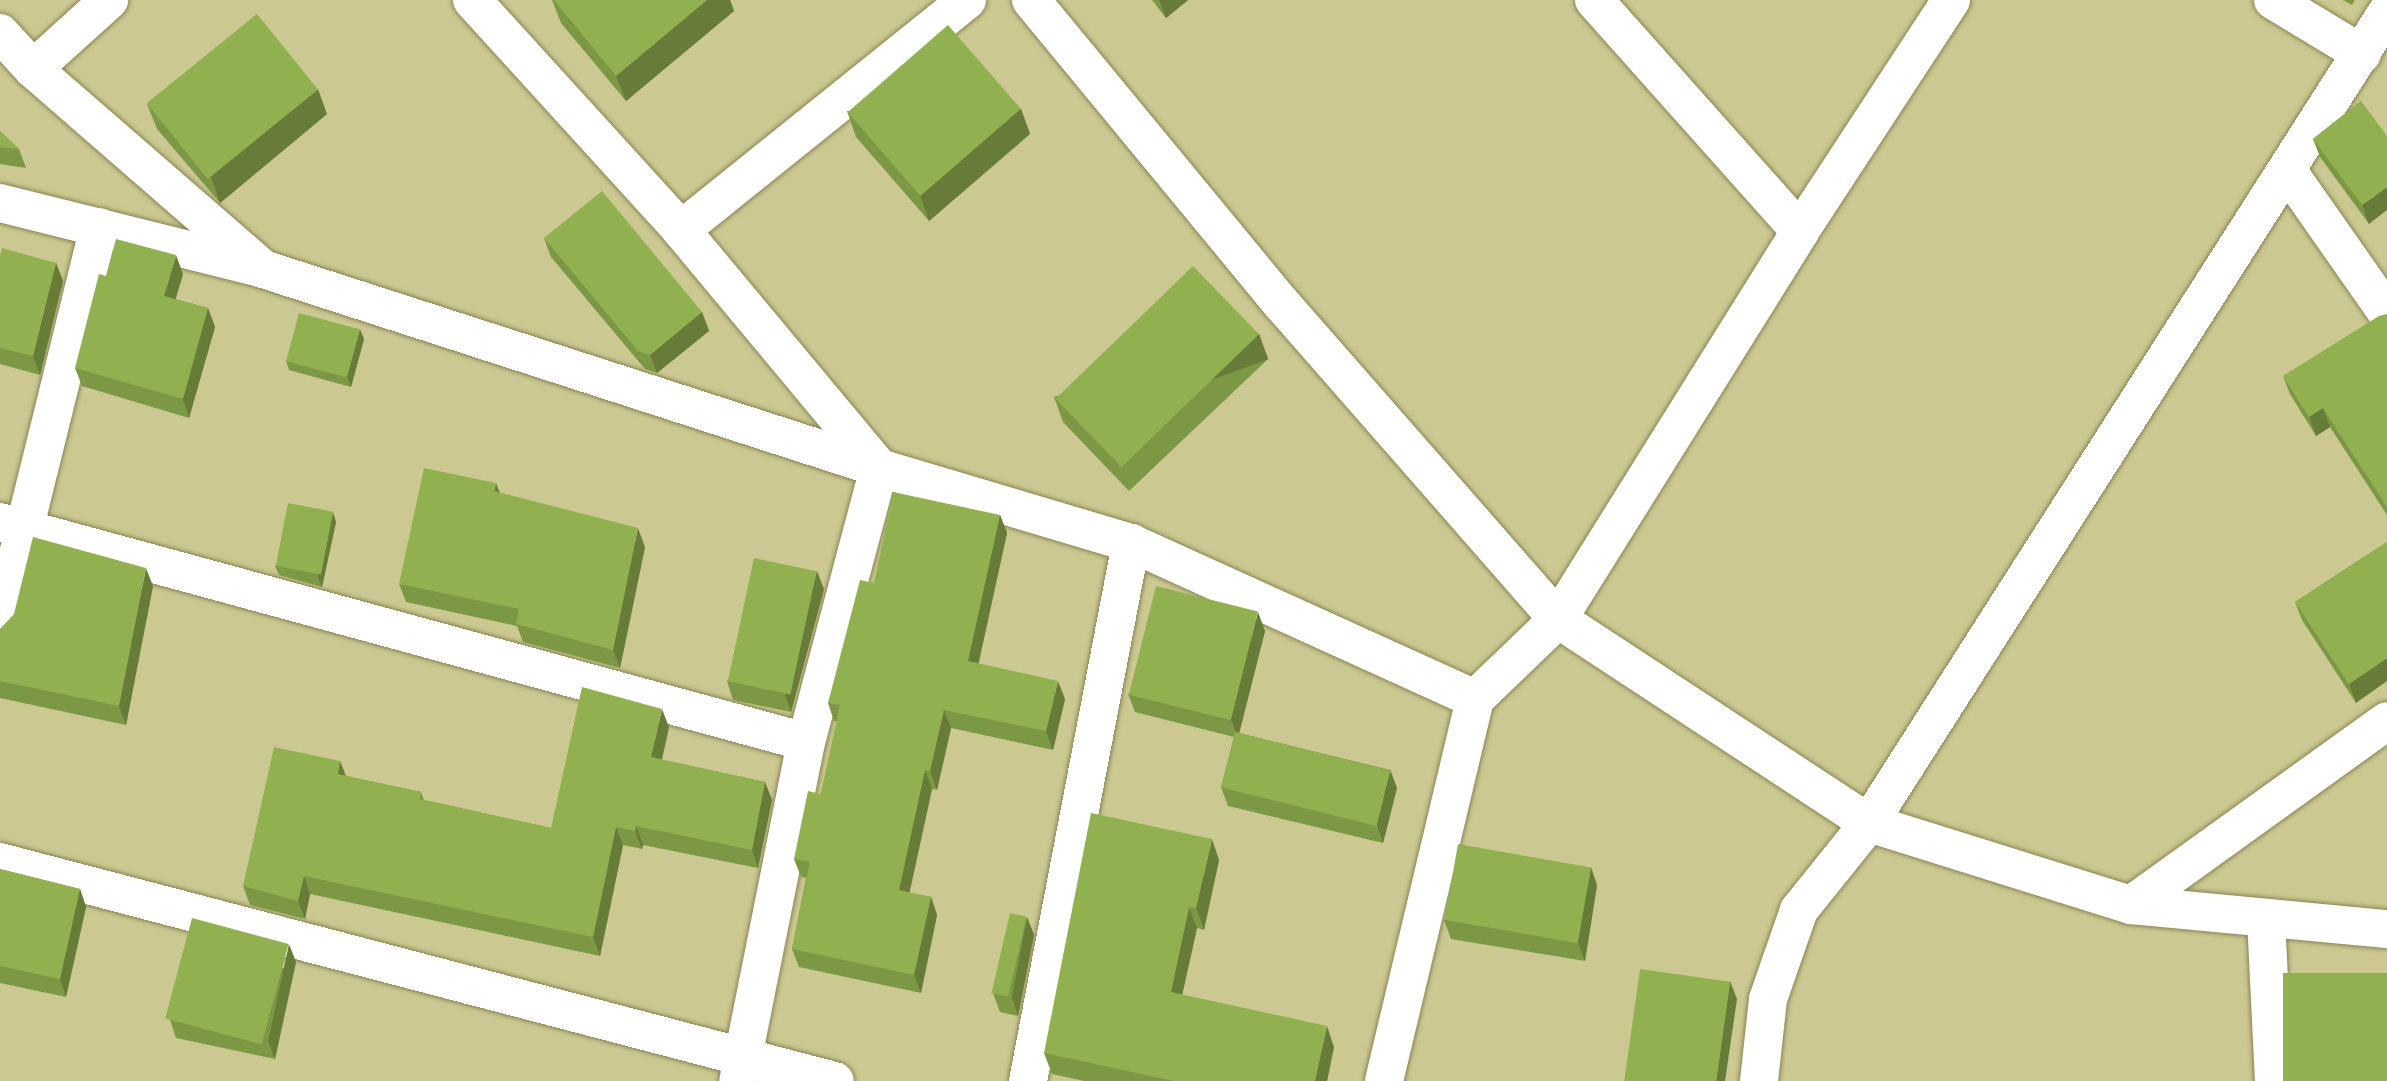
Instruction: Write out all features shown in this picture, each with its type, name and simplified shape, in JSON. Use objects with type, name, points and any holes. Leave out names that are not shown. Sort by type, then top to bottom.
[{"type":"street","points":[[33,69],[109,0]]},
{"type":"street","points":[[472,0],[681,230],[879,468]]},
{"type":"street","points":[[681,230],[967,0]]},
{"type":"street","points":[[1031,0],[1281,303],[1558,619],[1869,823],[2131,905],[2387,929]]},
{"type":"street","points":[[1594,0],[1800,231]]},
{"type":"street","points":[[1384,1081],[1475,699],[1558,619],[1800,231],[1951,0]]},
{"type":"street","points":[[2273,0],[2362,54]]},
{"type":"street","points":[[1759,1081],[1768,999],[1799,910],[1869,823],[2387,12]]},
{"type":"street","points":[[0,33],[33,69],[263,269]]},
{"type":"street","points":[[2287,170],[2387,313]]},
{"type":"street","points":[[0,203],[263,269],[879,468],[1131,543],[1475,699]]},
{"type":"street","points":[[0,627],[13,526],[99,227]]},
{"type":"street","points":[[740,1070],[806,742],[879,468]]},
{"type":"street","points":[[13,526],[806,742]]},
{"type":"street","points":[[1028,1081],[1131,543]]},
{"type":"street","points":[[2131,905],[2387,721]]},
{"type":"street","points":[[0,862],[740,1070],[835,1081]]},
{"type":"street","points":[[2266,918],[2274,1081]]},
{"type":"building","points":[[554,0],[707,0],[616,76]]},
{"type":"building","points":[[257,14],[318,89],[208,179],[147,103]]},
{"type":"building","points":[[948,25],[1021,109],[920,196],[848,112]]},
{"type":"building","points":[[2361,101],[2387,136],[2387,187],[2362,205],[2313,139]]},
{"type":"building","points":[[0,131],[19,149],[0,147]]},
{"type":"building","points":[[602,191],[702,312],[650,355],[638,351],[544,238]]},
{"type":"building","points":[[116,239],[176,255],[164,296],[208,308],[183,399],[75,368],[99,274],[106,276]]},
{"type":"building","points":[[2,248],[56,263],[33,356],[0,348]]},
{"type":"building","points":[[1193,266],[1259,334],[1122,467],[1056,399]]},
{"type":"building","points":[[299,313],[360,329],[347,378],[286,361]]},
{"type":"building","points":[[2387,314],[2387,507],[2323,408],[2309,417],[2283,376],[2379,316]]},
{"type":"building","points":[[424,468],[496,483],[494,491],[638,528],[613,650],[516,624],[519,609],[399,584]]},
{"type":"building","points":[[893,492],[1000,515],[968,661],[1058,681],[1046,731],[944,710],[930,771],[925,770],[899,890],[931,897],[914,975],[792,949],[810,862],[794,859],[808,791],[821,794],[840,705],[828,703],[860,580],[874,583]]},
{"type":"building","points":[[288,503],[333,512],[321,575],[276,566]]},
{"type":"building","points":[[33,537],[146,568],[119,706],[0,681],[0,629],[14,614]]},
{"type":"building","points":[[2387,542],[2387,658],[2349,684],[2295,602]]},
{"type":"building","points":[[754,558],[817,571],[790,695],[728,681]]},
{"type":"building","points":[[1156,586],[1258,611],[1231,720],[1129,695]]},
{"type":"building","points":[[582,687],[662,709],[651,757],[765,782],[752,850],[636,826],[635,831],[616,827],[593,937],[304,876],[298,901],[243,886],[274,747],[340,761],[338,774],[421,792],[419,799],[551,828]]},
{"type":"building","points":[[1235,732],[1390,771],[1376,826],[1221,787]]},
{"type":"building","points":[[1091,813],[1212,839],[1196,908],[1189,907],[1171,992],[1327,1026],[1315,1081],[1174,1081],[1044,1053]]},
{"type":"building","points":[[1458,844],[1591,867],[1578,943],[1445,920]]},
{"type":"building","points":[[0,869],[80,889],[60,979],[0,966]]},
{"type":"building","points":[[1010,913],[1027,917],[1008,997],[992,993]]},
{"type":"building","points":[[192,918],[289,944],[262,1044],[165,1018]]},
{"type":"building","points":[[1640,969],[1730,982],[1716,1081],[1624,1081]]},
{"type":"building","points":[[2283,973],[2387,973],[2387,1081],[2283,1081]]}]
